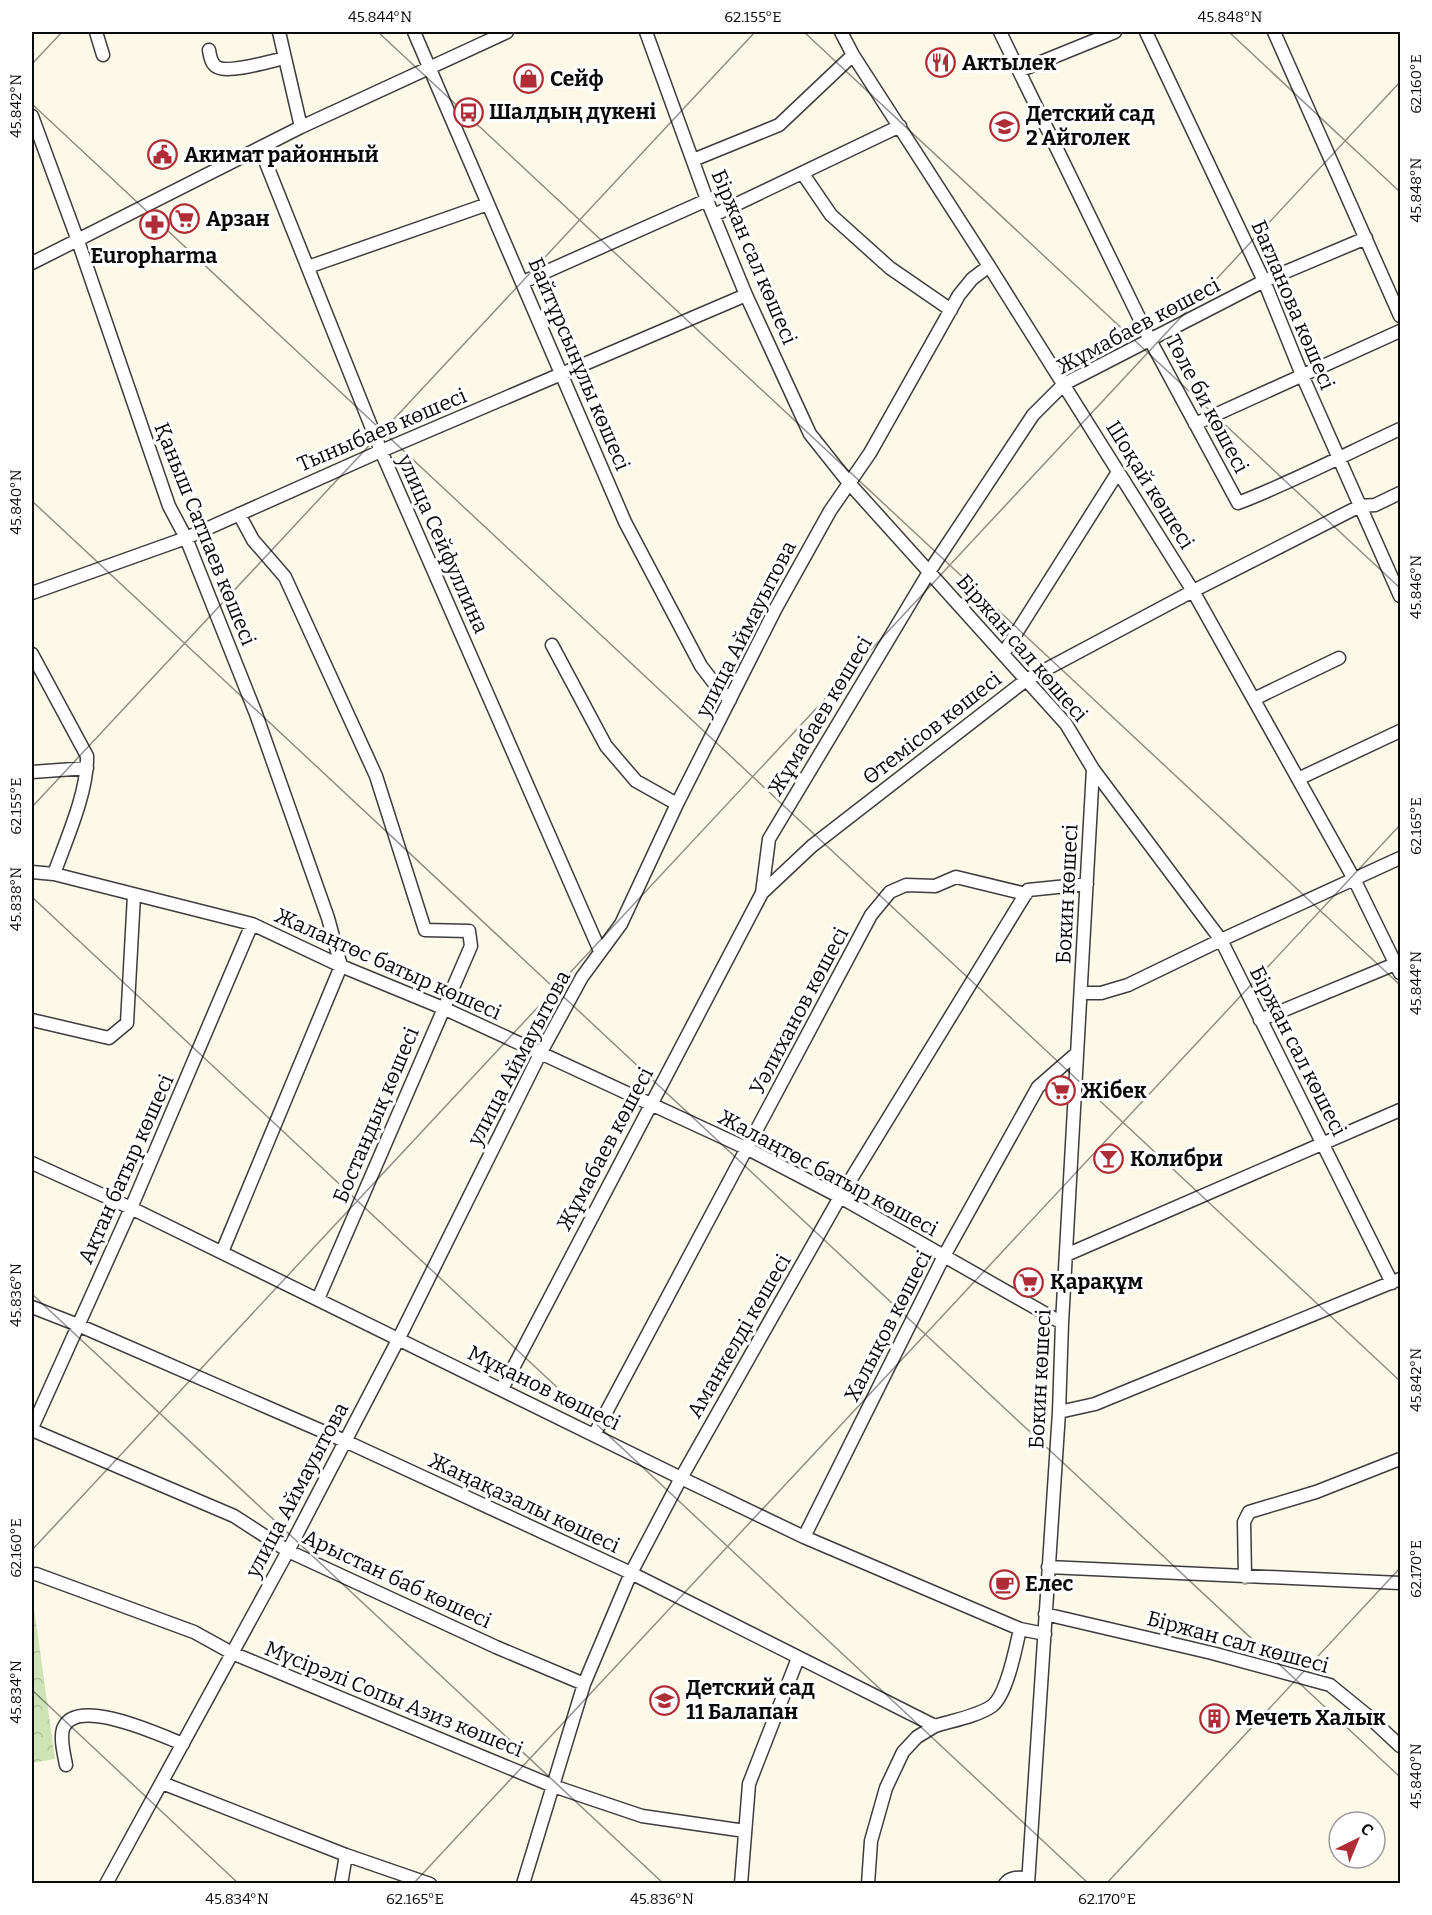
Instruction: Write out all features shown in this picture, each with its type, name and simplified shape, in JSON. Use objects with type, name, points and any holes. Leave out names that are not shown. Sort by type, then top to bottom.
[{"type":"street","points":[[96,32],[103,55]]},
{"type":"street","points":[[279,32],[301,127]]},
{"type":"street","name":"Байтұрсынұлы көшесі","points":[[414,32],[625,522],[701,666],[730,700]]},
{"type":"street","points":[[32,263],[301,127],[507,32]]},
{"type":"street","name":"Біржан сал көшесі","points":[[646,32],[707,200],[746,295],[810,434],[849,483],[1066,724],[1093,769],[1221,940],[1323,1144],[1396,1281]]},
{"type":"street","name":"Шоқай көшесі","points":[[841,32],[852,55],[900,126],[1193,591],[1354,879],[1399,966]]},
{"type":"street","name":"Төле би көшесі","points":[[1000,32],[1150,340],[1238,503],[1270,491],[1339,457]]},
{"type":"street","points":[[1019,71],[1115,32]]},
{"type":"street","name":"Бағланова көшесі","points":[[1146,32],[1264,281],[1302,375],[1401,596]]},
{"type":"street","points":[[1274,32],[1401,316]]},
{"type":"street","points":[[209,50],[211,61],[217,68],[228,70],[285,58]]},
{"type":"street","points":[[693,160],[779,124],[852,55]]},
{"type":"street","name":"Қаныш Сатпаев көшесі","points":[[32,116],[78,241],[169,506],[186,538],[256,714],[328,918],[341,966]]},
{"type":"street","points":[[714,215],[900,126]]},
{"type":"street","name":"улица Сейфуллина","points":[[260,148],[381,452],[600,951]]},
{"type":"street","points":[[803,174],[831,215],[890,268],[951,310]]},
{"type":"street","points":[[522,282],[707,200]]},
{"type":"street","points":[[308,267],[488,204]]},
{"type":"street","name":"Жұмабаев көшесі","points":[[502,1389],[762,893],[769,839],[929,572],[1033,415],[1064,384],[1264,281],[1365,237]]},
{"type":"street","name":"улица Аймауытова","points":[[106,1884],[288,1551],[399,1338],[540,1054],[582,976],[621,924],[677,804],[787,589],[830,511],[870,453],[959,295],[972,279],[989,266]]},
{"type":"street","name":"Тыныбаев көшесі","points":[[32,593],[186,538],[746,295]]},
{"type":"street","points":[[1195,424],[1401,331]]},
{"type":"street","points":[[1339,457],[1401,429]]},
{"type":"street","points":[[1002,654],[1118,472]]},
{"type":"street","name":"Өтемісов көшесі","points":[[762,893],[812,846],[1026,680],[1360,506],[1375,505],[1401,492]]},
{"type":"street","name":"Бостандық көшесі","points":[[239,514],[253,540],[285,577],[376,776],[425,930],[469,931],[471,946],[318,1299]]},
{"type":"street","points":[[552,645],[606,746],[636,781],[677,804]]},
{"type":"street","points":[[32,654],[87,756],[87,768],[76,812],[54,874]]},
{"type":"street","points":[[1254,699],[1339,658]]},
{"type":"street","points":[[1298,779],[1401,731]]},
{"type":"street","points":[[32,772],[87,768]]},
{"type":"street","name":"Бокин көшесі","points":[[1028,1881],[1059,1412],[1093,769]]},
{"type":"street","points":[[1081,993],[1101,993],[1128,985],[1401,858]]},
{"type":"street","name":"Жалаңтөс батыр көшесі","points":[[32,872],[54,874],[252,924],[341,966],[443,1008],[748,1149],[840,1197],[1062,1323]]},
{"type":"street","name":"Уәлиханов көшесі","points":[[594,1435],[872,915],[890,892],[906,885],[935,886],[956,877],[1026,894]]},
{"type":"street","points":[[1026,894],[1028,890],[1087,884]]},
{"type":"street","name":"Аманкелді көшесі","points":[[523,1884],[584,1684],[631,1573],[681,1478],[840,1197],[1026,894]]},
{"type":"street","points":[[32,1020],[109,1038],[127,1023],[134,895]]},
{"type":"street","name":"Ақтан батыр көшесі","points":[[32,1429],[131,1208],[252,924]]},
{"type":"street","points":[[222,1252],[341,966]]},
{"type":"street","points":[[1260,1020],[1399,966]]},
{"type":"street","name":"Халықов көшесі","points":[[804,1537],[944,1256],[1038,1087],[1077,1053]]},
{"type":"street","points":[[1066,1255],[1401,1110]]},
{"type":"street","name":"Мұқанов көшесі","points":[[32,1163],[222,1252],[804,1537],[1020,1629],[1045,1634]]},
{"type":"street","points":[[1059,1412],[1095,1404],[1396,1281]]},
{"type":"street","name":"Жаңақазалы көшесі","points":[[32,1306],[345,1441],[631,1573],[934,1726]]},
{"type":"street","name":"Арыстан баб көшесі","points":[[32,1429],[234,1516],[288,1551],[496,1647],[584,1684]]},
{"type":"street","points":[[1245,1577],[1244,1522],[1250,1512],[1316,1492],[1401,1459]]},
{"type":"street","points":[[1048,1568],[1401,1583]]},
{"type":"street","name":"Мүсірәлі Сопы Азиз көшесі","points":[[36,1574],[194,1632],[232,1653],[553,1786],[642,1816],[745,1831]]},
{"type":"street","name":"Біржан сал көшесі","points":[[1046,1614],[1212,1653],[1330,1685],[1401,1746]]},
{"type":"street","points":[[868,1884],[871,1841],[886,1788],[903,1752],[917,1737],[934,1726],[985,1711],[994,1705],[1002,1691],[1012,1662],[1020,1629]]},
{"type":"street","points":[[741,1884],[749,1784],[798,1658]]},
{"type":"street","points":[[66,1765],[63,1729],[70,1718],[81,1714],[105,1716],[183,1743]]},
{"type":"street","points":[[162,1783],[346,1855],[430,1884]]},
{"type":"street","points":[[341,1884],[346,1855]]},
{"type":"street","points":[[1005,1884],[1015,1877],[1028,1881]]},
{"type":"green space","points":[[32,1593],[55,1759],[32,1763]]},
{"type":"place","name":"Актылек","points":[[941,63]]},
{"type":"place","name":"Сейф","points":[[529,79]]},
{"type":"place","name":"Шалдың дүкені","points":[[468,112]]},
{"type":"place","name":"Детский сад 2 Айголек","points":[[1005,126]]},
{"type":"place","name":"Акимат районный","points":[[163,155]]},
{"type":"place","name":"Арзан","points":[[185,219]]},
{"type":"place","name":"Europharma","points":[[154,225]]},
{"type":"place","name":"Жібек","points":[[1060,1091]]},
{"type":"place","name":"Колибри","points":[[1109,1159]]},
{"type":"place","name":"Қарақұм","points":[[1029,1282]]},
{"type":"place","name":"Елес","points":[[1004,1584]]},
{"type":"place","name":"Детский сад 11 Балапан","points":[[665,1700]]},
{"type":"place","name":"Мечеть Халык","points":[[1214,1718]]}]
